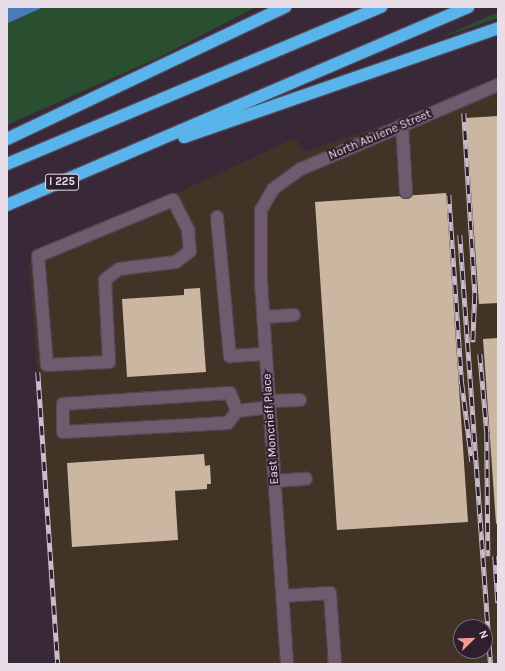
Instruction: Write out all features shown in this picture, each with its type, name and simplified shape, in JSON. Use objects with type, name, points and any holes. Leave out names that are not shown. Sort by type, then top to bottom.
[{"type":"highway","points":[[7,139],[284,7]]},
{"type":"highway","points":[[7,164],[381,7]]},
{"type":"highway","points":[[116,160],[468,7]]},
{"type":"highway","points":[[116,160],[498,28]]},
{"type":"highway","name":"I 225","points":[[7,205],[116,160]]},
{"type":"street","name":"North Abilene Street","points":[[268,195],[279,183],[301,169],[498,85]]},
{"type":"street","points":[[402,126],[406,192]]},
{"type":"street","name":"East Moncrieff Place","points":[[268,195],[261,210],[260,225],[266,354],[287,664]]},
{"type":"street","points":[[173,200],[188,230],[190,251],[176,262],[119,269],[105,280],[109,362],[47,365],[38,256],[173,200]]},
{"type":"street","points":[[217,217],[230,356],[266,354]]},
{"type":"street","points":[[264,317],[294,315]]},
{"type":"street","points":[[237,411],[230,393],[63,404],[63,432],[228,423],[237,411],[270,404],[300,400]]},
{"type":"street","points":[[275,481],[306,479]]},
{"type":"street","points":[[283,596],[330,592],[335,664]]},
{"type":"shaded area","points":[[498,86],[498,664],[59,664],[29,262],[295,138],[304,152]]},
{"type":"green space","points":[[44,7],[256,7],[162,56],[7,125],[7,11],[8,23]]},
{"type":"green space","points":[[498,12],[498,18],[440,38]]},
{"type":"water","points":[[7,7],[44,7],[8,23]]},
{"type":"building","points":[[498,116],[498,303],[479,304],[466,118]]},
{"type":"building","points":[[446,193],[468,522],[337,530],[315,202]]},
{"type":"building","points":[[200,288],[206,372],[127,377],[122,299],[184,295],[184,289]]},
{"type":"building","points":[[498,338],[498,523],[496,524],[483,339]]},
{"type":"building","points":[[204,454],[205,466],[210,465],[211,484],[207,484],[207,489],[175,491],[178,540],[72,547],[67,463]]},
{"type":"railway","points":[[464,113],[475,295],[473,342]]},
{"type":"railway","points":[[449,195],[462,384],[472,461]]},
{"type":"railway","points":[[460,235],[491,664]]},
{"type":"railway","points":[[480,354],[487,433],[488,556]]},
{"type":"railway","points":[[38,372],[58,664]]},
{"type":"railway","points":[[495,556],[498,603]]}]
